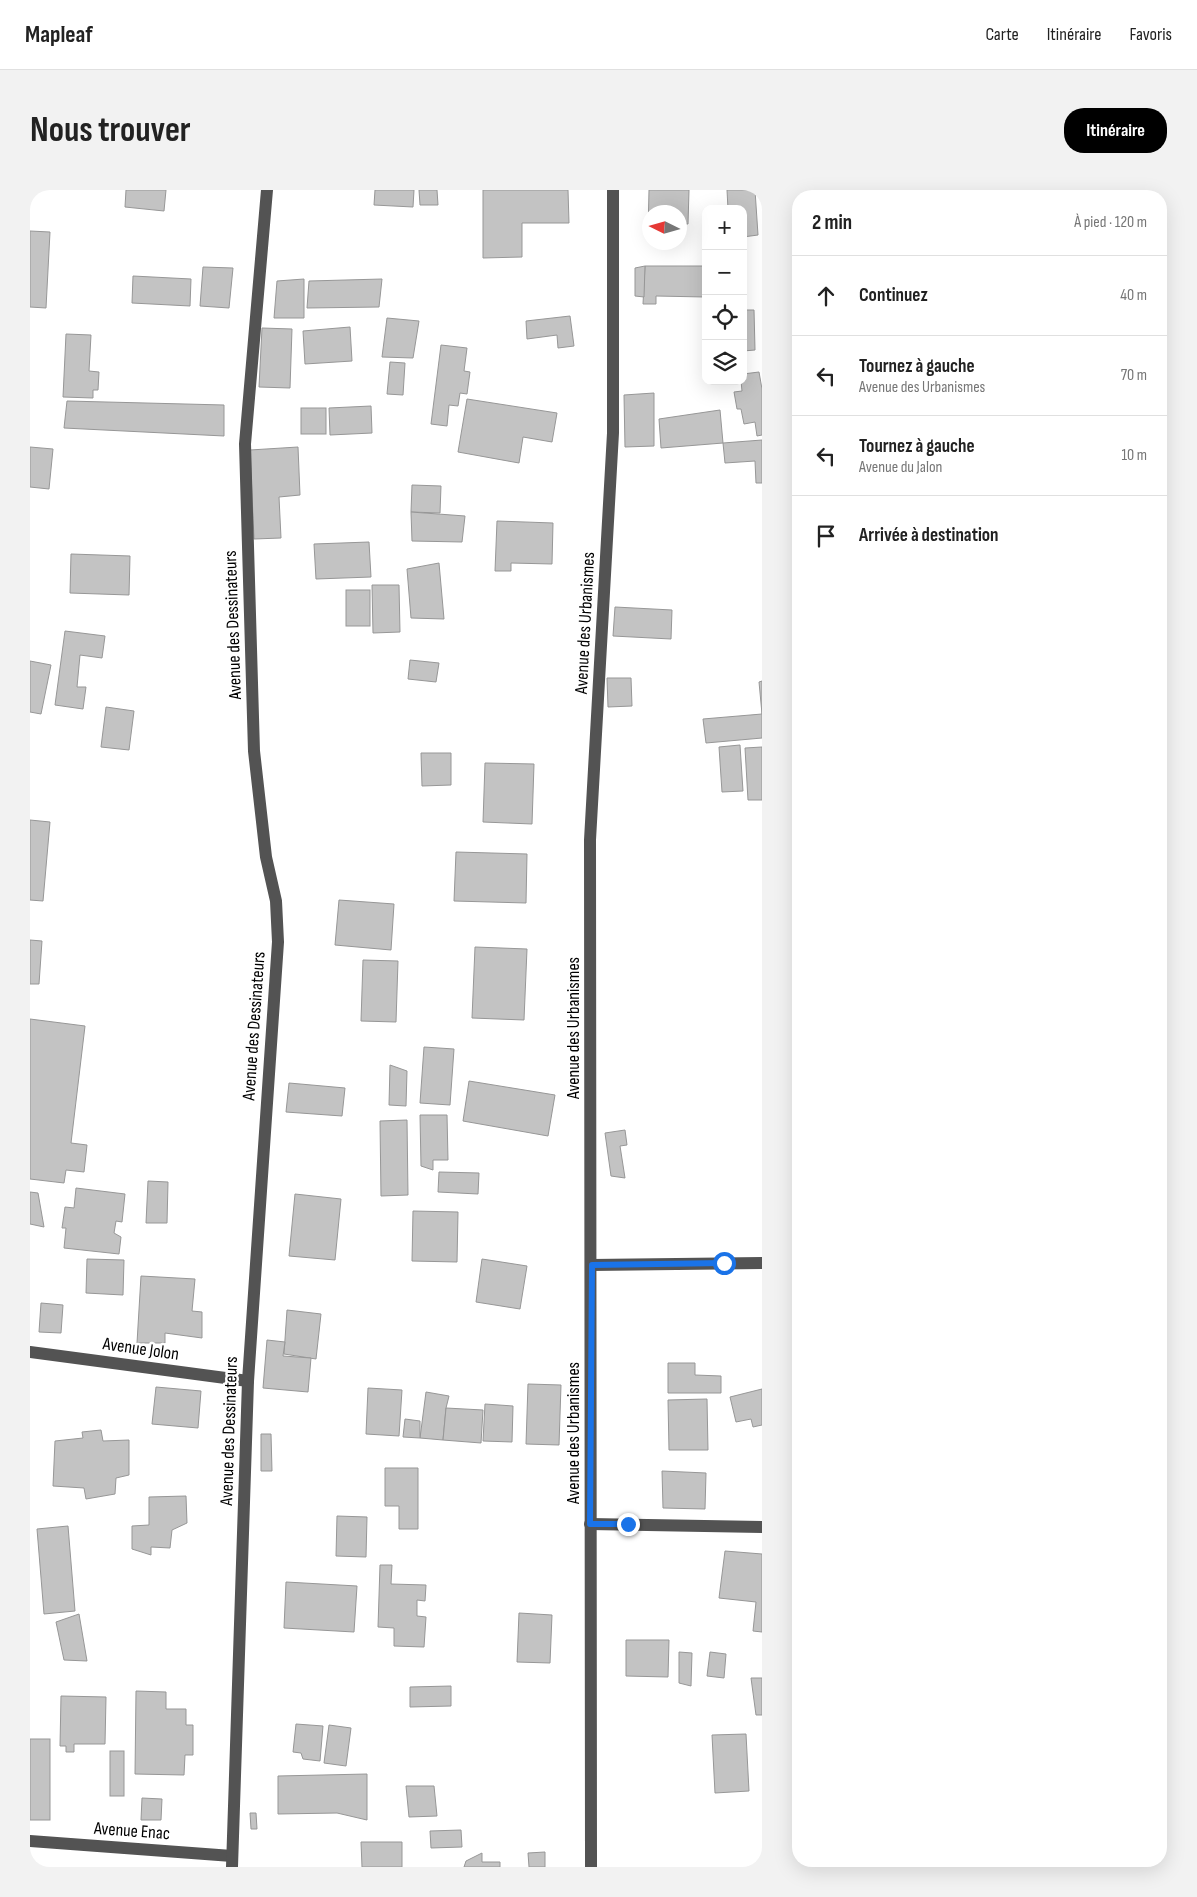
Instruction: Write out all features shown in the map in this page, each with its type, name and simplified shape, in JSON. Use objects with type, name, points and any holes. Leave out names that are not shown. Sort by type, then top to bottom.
[{"type":"street","name":"Avenue des Dessinateurs","points":[[232,1861],[248,1381],[278,942],[276,901],[266,857],[254,751],[245,444],[267,190]]},
{"type":"street","name":"Avenue des Urbanismes","points":[[591,1867],[590,1524],[592,1265],[590,840],[613,432],[613,190]]},
{"type":"street","points":[[592,1265],[762,1263]]},
{"type":"street","name":"Avenue Jolon","points":[[30,1352],[248,1381]]},
{"type":"street","points":[[590,1524],[762,1527]]},
{"type":"street","name":"Avenue Enac","points":[[30,1841],[232,1861]]},
{"type":"building","points":[[126,190],[166,190],[164,211],[125,207]]},
{"type":"building","points":[[375,190],[414,190],[413,207],[374,205]]},
{"type":"building","points":[[419,190],[437,190],[438,205],[420,205]]},
{"type":"building","points":[[483,190],[568,190],[569,223],[522,223],[522,257],[483,258]]},
{"type":"building","points":[[649,190],[689,190],[688,224],[687,205],[649,205]]},
{"type":"building","points":[[727,190],[755,190],[758,235],[747,236],[747,205],[728,205]]},
{"type":"building","points":[[30,231],[50,232],[46,308],[30,307]]},
{"type":"building","points":[[645,266],[702,266],[702,297],[656,296],[656,304],[643,304]]},
{"type":"building","points":[[645,266],[644,297],[635,296],[635,268]]},
{"type":"building","points":[[203,267],[233,268],[229,308],[200,306]]},
{"type":"building","points":[[133,276],[191,279],[190,306],[132,303]]},
{"type":"building","points":[[304,279],[304,318],[274,318],[277,281]]},
{"type":"building","points":[[382,279],[379,307],[307,308],[309,281]]},
{"type":"building","points":[[747,310],[754,310],[755,350],[747,351]]},
{"type":"building","points":[[570,316],[574,346],[558,348],[557,335],[527,339],[526,321]]},
{"type":"building","points":[[387,318],[419,321],[413,358],[382,357]]},
{"type":"building","points":[[350,327],[352,361],[305,364],[303,331]]},
{"type":"building","points":[[262,328],[292,329],[290,388],[259,387]]},
{"type":"building","points":[[66,334],[91,335],[89,371],[99,372],[98,390],[93,390],[93,398],[63,397]]},
{"type":"building","points":[[441,345],[467,348],[464,371],[470,372],[467,394],[460,393],[458,406],[449,405],[447,426],[431,424]]},
{"type":"building","points":[[390,362],[405,363],[403,395],[387,394]]},
{"type":"building","points":[[759,372],[762,389],[762,435],[757,436],[755,422],[744,424],[741,409],[737,409],[734,392],[742,391],[741,385],[747,385],[747,374]]},
{"type":"building","points":[[654,393],[654,446],[625,447],[624,395]]},
{"type":"building","points":[[467,399],[557,413],[552,442],[523,437],[519,463],[458,452]]},
{"type":"building","points":[[67,401],[224,405],[224,436],[64,428]]},
{"type":"building","points":[[371,406],[372,433],[330,435],[329,408]]},
{"type":"building","points":[[301,408],[326,408],[326,434],[301,434]]},
{"type":"building","points":[[720,410],[723,443],[661,448],[659,419]]},
{"type":"building","points":[[762,440],[762,483],[756,483],[755,461],[725,463],[723,443]]},
{"type":"building","points":[[30,447],[53,449],[49,489],[30,487]]},
{"type":"building","points":[[298,447],[300,495],[279,497],[281,538],[254,539],[250,450]]},
{"type":"building","points":[[412,485],[441,486],[440,513],[411,512]]},
{"type":"building","points":[[411,512],[465,516],[462,542],[412,541]]},
{"type":"building","points":[[497,521],[553,523],[552,564],[511,563],[511,571],[495,571]]},
{"type":"building","points":[[369,542],[371,577],[316,579],[314,544]]},
{"type":"building","points":[[71,554],[130,556],[129,595],[70,593]]},
{"type":"building","points":[[439,563],[444,619],[411,618],[407,569]]},
{"type":"building","points":[[372,585],[399,585],[400,632],[373,633]]},
{"type":"building","points":[[346,590],[370,590],[370,626],[346,626]]},
{"type":"building","points":[[615,607],[672,610],[671,639],[613,636]]},
{"type":"building","points":[[65,631],[105,636],[102,658],[80,655],[77,687],[86,687],[83,709],[55,705]]},
{"type":"building","points":[[410,660],[439,663],[436,682],[408,679]]},
{"type":"building","points":[[30,661],[51,665],[41,714],[30,712]]},
{"type":"building","points":[[607,678],[631,678],[632,706],[608,707]]},
{"type":"building","points":[[762,681],[762,714],[759,682]]},
{"type":"building","points":[[106,707],[134,711],[129,750],[101,747]]},
{"type":"building","points":[[762,714],[762,738],[706,743],[703,719]]},
{"type":"building","points":[[740,745],[743,791],[722,792],[719,747]]},
{"type":"building","points":[[762,747],[762,800],[748,800],[745,748]]},
{"type":"building","points":[[421,753],[451,753],[451,785],[422,786]]},
{"type":"building","points":[[485,763],[534,764],[532,824],[483,822]]},
{"type":"building","points":[[30,820],[50,822],[43,901],[30,900]]},
{"type":"building","points":[[456,852],[527,854],[526,903],[454,901]]},
{"type":"building","points":[[339,900],[394,904],[391,950],[335,945]]},
{"type":"building","points":[[30,940],[42,941],[39,984],[30,984]]},
{"type":"building","points":[[475,947],[527,949],[524,1020],[472,1018]]},
{"type":"building","points":[[363,960],[398,961],[396,1022],[361,1021]]},
{"type":"building","points":[[30,1019],[85,1026],[71,1143],[87,1145],[84,1172],[66,1170],[64,1183],[30,1179]]},
{"type":"building","points":[[424,1047],[454,1049],[450,1105],[420,1103]]},
{"type":"building","points":[[390,1065],[407,1071],[406,1106],[389,1105]]},
{"type":"building","points":[[469,1081],[555,1095],[548,1136],[463,1121]]},
{"type":"building","points":[[289,1083],[345,1088],[342,1116],[286,1112]]},
{"type":"building","points":[[420,1115],[447,1115],[448,1160],[433,1160],[433,1170],[421,1166]]},
{"type":"building","points":[[407,1120],[408,1195],[381,1196],[380,1121]]},
{"type":"building","points":[[625,1130],[627,1145],[620,1146],[625,1178],[611,1176],[605,1133]]},
{"type":"building","points":[[439,1172],[479,1173],[478,1194],[438,1192]]},
{"type":"building","points":[[148,1181],[168,1182],[167,1223],[146,1223]]},
{"type":"building","points":[[76,1188],[125,1194],[122,1222],[116,1221],[114,1233],[121,1237],[119,1254],[64,1248],[66,1228],[62,1228],[65,1207],[74,1208]]},
{"type":"building","points":[[30,1192],[38,1193],[44,1227],[30,1224]]},
{"type":"building","points":[[295,1194],[341,1199],[335,1260],[289,1256]]},
{"type":"building","points":[[413,1211],[458,1212],[457,1262],[412,1261]]},
{"type":"building","points":[[87,1259],[124,1260],[123,1295],[86,1293]]},
{"type":"building","points":[[482,1259],[527,1266],[520,1309],[476,1302]]},
{"type":"building","points":[[141,1276],[195,1279],[192,1311],[202,1312],[202,1338],[165,1333],[165,1343],[137,1343]]},
{"type":"building","points":[[41,1303],[63,1305],[61,1333],[39,1332]]},
{"type":"building","points":[[287,1310],[321,1314],[316,1359],[284,1354]]},
{"type":"building","points":[[267,1340],[285,1342],[283,1356],[311,1358],[308,1392],[263,1388]]},
{"type":"building","points":[[668,1363],[695,1363],[695,1375],[721,1376],[721,1393],[668,1393]]},
{"type":"building","points":[[528,1384],[561,1385],[559,1445],[526,1444]]},
{"type":"building","points":[[156,1387],[201,1391],[198,1428],[152,1424]]},
{"type":"building","points":[[368,1388],[402,1390],[399,1436],[366,1434]]},
{"type":"building","points":[[762,1389],[762,1425],[753,1427],[751,1419],[736,1422],[730,1397]]},
{"type":"building","points":[[426,1392],[449,1396],[443,1440],[420,1438]]},
{"type":"building","points":[[707,1399],[708,1450],[669,1450],[668,1400]]},
{"type":"building","points":[[485,1404],[513,1406],[512,1442],[483,1441]]},
{"type":"building","points":[[446,1408],[483,1410],[481,1443],[443,1440]]},
{"type":"building","points":[[405,1419],[420,1421],[420,1438],[403,1437]]},
{"type":"building","points":[[101,1430],[103,1441],[129,1440],[129,1475],[116,1478],[115,1494],[86,1499],[84,1488],[53,1486],[55,1441],[83,1438],[82,1432]]},
{"type":"building","points":[[261,1434],[271,1434],[272,1471],[261,1471]]},
{"type":"building","points":[[385,1468],[418,1468],[418,1529],[399,1529],[399,1506],[385,1506]]},
{"type":"building","points":[[662,1471],[706,1473],[705,1509],[663,1508]]},
{"type":"building","points":[[186,1496],[187,1523],[172,1530],[170,1548],[151,1547],[151,1555],[132,1549],[132,1526],[149,1525],[149,1497]]},
{"type":"building","points":[[337,1516],[367,1517],[366,1557],[336,1556]]},
{"type":"building","points":[[68,1526],[75,1611],[44,1614],[37,1529]]},
{"type":"building","points":[[725,1551],[762,1554],[762,1632],[753,1631],[756,1602],[719,1598]]},
{"type":"building","points":[[380,1565],[392,1565],[391,1584],[426,1585],[425,1601],[417,1600],[417,1616],[426,1617],[424,1647],[394,1646],[394,1628],[378,1627]]},
{"type":"building","points":[[286,1582],[357,1586],[354,1632],[284,1628]]},
{"type":"building","points":[[519,1613],[552,1615],[550,1663],[517,1662]]},
{"type":"building","points":[[79,1614],[87,1661],[64,1660],[56,1622]]},
{"type":"building","points":[[626,1640],[669,1640],[668,1677],[626,1676]]},
{"type":"building","points":[[679,1652],[692,1653],[691,1686],[679,1683]]},
{"type":"building","points":[[710,1652],[726,1654],[724,1678],[707,1676]]},
{"type":"building","points":[[751,1678],[762,1678],[762,1715],[756,1715]]},
{"type":"building","points":[[451,1686],[451,1706],[410,1707],[410,1687]]},
{"type":"building","points":[[136,1691],[166,1692],[166,1709],[186,1709],[186,1725],[193,1725],[193,1755],[185,1755],[184,1775],[135,1774]]},
{"type":"building","points":[[61,1696],[106,1697],[105,1744],[74,1744],[74,1752],[66,1752],[66,1746],[60,1746]]},
{"type":"building","points":[[296,1724],[323,1726],[320,1761],[303,1759],[301,1753],[293,1752]]},
{"type":"building","points":[[329,1725],[351,1728],[346,1766],[324,1763]]},
{"type":"building","points":[[746,1734],[749,1791],[715,1793],[712,1735]]},
{"type":"building","points":[[30,1739],[50,1739],[50,1820],[30,1820]]},
{"type":"building","points":[[110,1751],[124,1751],[124,1796],[110,1796]]},
{"type":"building","points":[[367,1774],[367,1820],[337,1813],[278,1814],[278,1776]]},
{"type":"building","points":[[406,1786],[434,1786],[437,1816],[409,1817]]},
{"type":"building","points":[[142,1798],[162,1799],[161,1820],[141,1820]]},
{"type":"building","points":[[250,1813],[256,1813],[257,1829],[251,1829]]},
{"type":"building","points":[[461,1830],[462,1847],[431,1848],[430,1831]]},
{"type":"building","points":[[361,1842],[402,1842],[402,1867],[362,1867]]},
{"type":"building","points":[[545,1852],[545,1867],[529,1867],[528,1853]]},
{"type":"building","points":[[482,1853],[482,1862],[500,1862],[500,1867],[464,1867],[466,1861]]},
{"type":"route","points":[[628,1524],[590,1524],[592,1265],[724,1263]]}]
